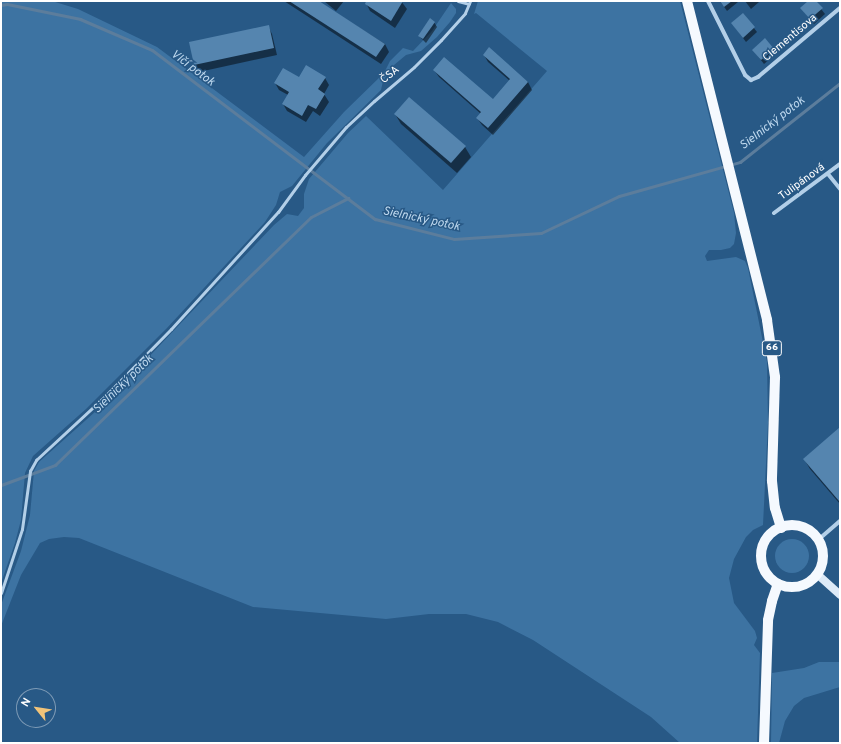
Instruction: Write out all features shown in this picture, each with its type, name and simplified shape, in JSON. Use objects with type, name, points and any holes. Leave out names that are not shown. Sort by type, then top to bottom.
[{"type":"main road","name":"66","points":[[687,1],[761,292],[773,354],[775,405],[772,481],[775,508],[781,528]]},
{"type":"main road","points":[[792,526],[804,528],[818,540],[822,557],[817,574],[807,583],[795,587],[778,584],[765,572],[761,555],[767,538],[781,528],[792,526]]},
{"type":"main road","points":[[764,743],[768,620],[772,601],[778,584]]},
{"type":"street","name":"Clementisova","points":[[708,1],[745,76],[751,80],[758,77],[840,8]]},
{"type":"street","name":"Tulipánová","points":[[774,214],[840,164]]},
{"type":"street","points":[[828,174],[840,189]]},
{"type":"street","points":[[818,540],[840,521]]},
{"type":"street","points":[[817,574],[840,595]]},
{"type":"lane","points":[[458,1],[470,3]]},
{"type":"lane","name":"ČSA","points":[[1,593],[22,529],[30,472],[36,460],[105,396],[171,330],[278,212],[318,160],[374,101],[414,67],[441,40],[465,13],[470,3]]},
{"type":"shaded area","points":[[1,1],[52,1],[78,9],[157,47],[304,157],[344,112],[384,73],[390,61],[403,48],[413,51],[432,31],[451,3],[456,9],[456,13],[437,37],[421,51],[406,55],[394,65],[383,81],[381,90],[327,143],[292,186],[280,192],[276,205],[265,222],[167,328],[86,409],[33,456],[25,473],[21,520],[15,543],[1,583]]},
{"type":"shaded area","points":[[478,1],[680,1],[734,213],[736,233],[734,244],[730,248],[709,250],[705,256],[707,261],[736,257],[745,261],[748,268],[767,362],[768,423],[763,525],[753,530],[746,537],[734,559],[729,578],[734,603],[755,631],[757,638],[754,645],[760,653],[757,743],[680,743],[651,717],[533,640],[498,622],[466,614],[429,614],[386,619],[253,607],[79,538],[64,537],[49,539],[40,543],[21,575],[1,626],[1,605],[21,551],[30,515],[34,471],[39,462],[105,403],[274,225],[287,214],[298,216],[304,208],[304,194],[309,179],[348,133],[366,116],[443,190],[547,71],[476,13],[474,14]]},
{"type":"shaded area","points":[[789,539],[795,539],[799,540],[806,546],[809,556],[808,563],[802,570],[795,573],[789,573],[785,572],[778,566],[775,559],[775,553],[776,549],[782,542]]},
{"type":"shaded area","points":[[819,662],[840,662],[840,687],[804,698],[794,706],[785,721],[779,743],[771,743],[772,673],[804,668]]},
{"type":"building","points":[[289,1],[319,1],[385,44],[376,57]]},
{"type":"building","points":[[366,1],[403,1],[391,21],[365,4]]},
{"type":"building","points":[[720,1],[732,1],[724,7]]},
{"type":"building","points":[[808,1],[816,1],[823,8],[810,19],[800,8]]},
{"type":"building","points":[[743,13],[755,27],[743,38],[731,23]]},
{"type":"building","points":[[430,18],[435,22],[423,39],[418,36]]},
{"type":"building","points":[[269,25],[274,48],[194,65],[189,42]]},
{"type":"building","points":[[765,38],[774,49],[761,60],[752,50]]},
{"type":"building","points":[[489,47],[528,82],[488,128],[476,118],[481,112],[433,70],[444,57],[493,99],[510,79],[483,55]]},
{"type":"building","points":[[306,65],[326,77],[318,89],[325,94],[316,109],[308,105],[302,116],[282,104],[289,92],[274,83],[283,68],[299,77]]},
{"type":"building","points":[[409,97],[466,146],[451,163],[394,114]]},
{"type":"building","points":[[840,427],[840,499],[839,501],[803,459]]},
{"type":"waterway","name":"Sielnický potok","points":[[1,5],[7,4],[80,19],[152,50],[375,219],[454,239],[541,233],[619,196],[740,162],[840,83]]},
{"type":"waterway","name":"Sielnický potok","points":[[1,485],[55,465],[311,217],[348,198]]},
{"type":"water label","name":"Vlčí potok","points":[[192,69]]}]
